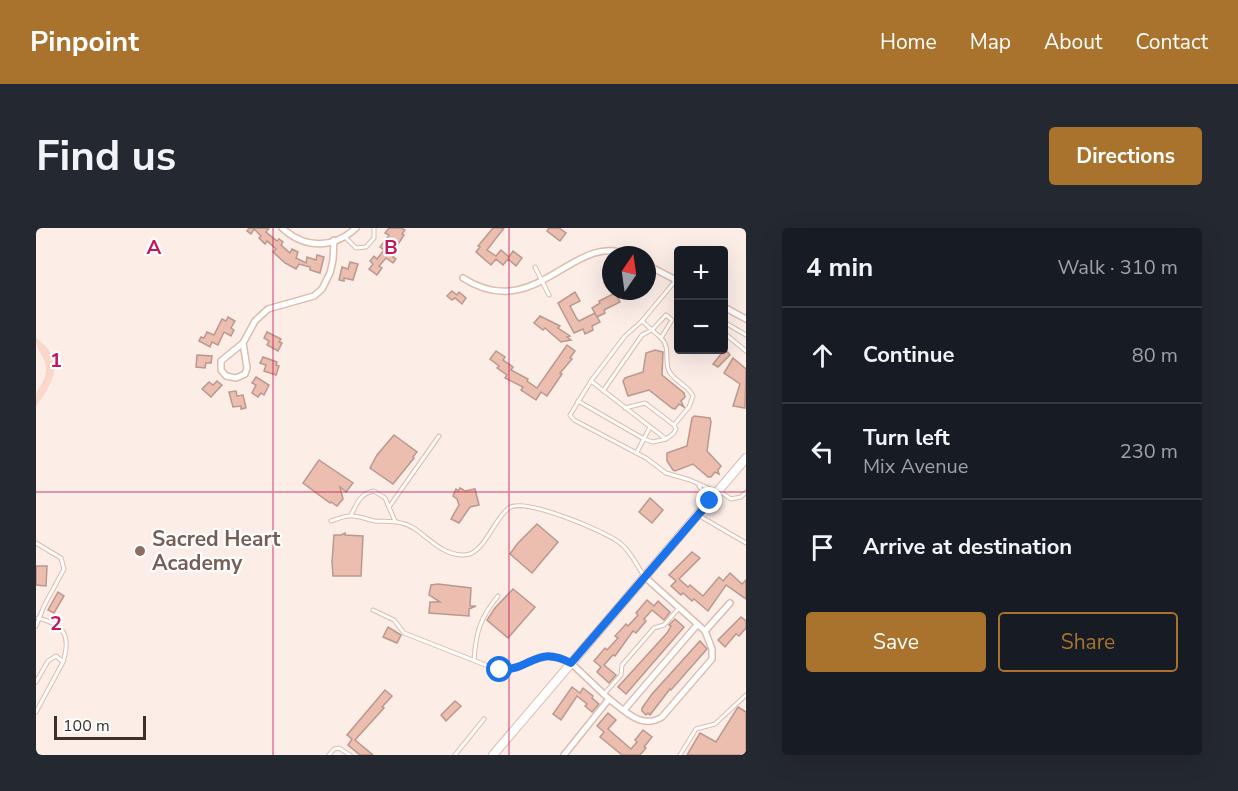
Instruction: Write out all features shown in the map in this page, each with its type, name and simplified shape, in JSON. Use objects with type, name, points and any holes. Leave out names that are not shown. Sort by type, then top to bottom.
[{"type":"street","points":[[282,228],[301,242],[321,244],[346,238],[356,228]]},
{"type":"street","points":[[243,343],[247,368],[245,374],[236,378],[226,376],[221,369],[221,361],[243,343],[255,321],[268,309],[314,296],[322,289],[330,273],[334,240]]},
{"type":"street","points":[[463,278],[489,290],[518,291],[542,282],[584,257],[602,252]]},
{"type":"street","points":[[656,270],[674,279]]},
{"type":"street","points":[[728,310],[746,319]]},
{"type":"street","points":[[496,754],[718,491],[744,464]]},
{"type":"street","points":[[571,663],[624,710],[643,722],[656,721],[662,717],[712,659],[712,650],[705,631],[645,578]]},
{"type":"street","points":[[705,631],[730,603]]},
{"type":"street","points":[[624,710],[698,625]]},
{"type":"street","points":[[564,755],[607,696]]},
{"type":"lane","points":[[346,238],[356,248],[366,247],[374,238],[374,228]]},
{"type":"lane","points":[[535,267],[549,295]]},
{"type":"lane","points":[[674,284],[642,321],[625,336],[578,401],[571,412],[572,418],[637,452],[666,473],[718,491],[731,499],[741,497],[746,492]]},
{"type":"lane","points":[[603,391],[642,335],[652,330],[666,315],[672,320],[661,338]]},
{"type":"lane","points":[[578,401],[653,442],[666,439],[673,434],[674,425],[689,407],[693,396],[668,369],[667,348],[661,338],[642,321]]},
{"type":"lane","points":[[728,326],[746,335]]},
{"type":"lane","points":[[728,337],[746,351]]},
{"type":"lane","points":[[591,381],[666,439]]},
{"type":"lane","points":[[625,408],[645,403],[674,425]]},
{"type":"lane","points":[[637,452],[650,427]]},
{"type":"lane","points":[[389,507],[439,436]]},
{"type":"lane","points":[[698,484],[710,501]]},
{"type":"lane","points":[[351,515],[361,497],[367,492],[374,491],[385,498],[395,521]]},
{"type":"lane","points":[[331,521],[351,515],[395,521],[414,528],[428,541],[445,551],[467,555],[476,551],[511,506],[540,510],[576,521],[621,543],[645,578]]},
{"type":"lane","points":[[698,515],[746,543]]},
{"type":"lane","points":[[36,543],[61,558],[64,566],[36,626]]},
{"type":"lane","points":[[474,660],[482,618],[498,596]]},
{"type":"lane","points":[[607,696],[621,675],[622,665],[654,628],[664,625],[679,608]]},
{"type":"lane","points":[[373,610],[394,621],[404,633],[500,670],[516,669],[547,655],[560,657],[571,663]]},
{"type":"lane","points":[[36,712],[63,662],[66,646],[65,635],[56,625],[38,618]]},
{"type":"lane","points":[[36,682],[48,661],[56,656],[63,662]]},
{"type":"lane","points":[[680,755],[696,729],[715,724],[746,694]]},
{"type":"lane","points":[[455,755],[484,719]]},
{"type":"lane","points":[[330,754],[339,748],[350,755]]},
{"type":"shaded area","points":[[36,338],[51,354],[54,371],[48,389],[36,406],[37,392],[46,370]]},
{"type":"building","points":[[249,228],[269,228],[266,232],[277,241],[279,239],[283,242],[281,245],[290,253],[292,249],[298,252],[296,258],[306,263],[307,257],[316,260],[317,255],[324,257],[320,273],[310,270],[310,267],[299,264],[296,269],[285,263],[273,252],[276,249],[267,241],[265,244],[254,229],[251,234],[247,231]]},
{"type":"building","points":[[389,228],[401,228],[405,230],[402,234],[404,235],[395,249],[398,251],[393,257],[396,259],[393,263],[386,258],[379,266],[382,268],[377,275],[369,269],[373,264],[370,261],[374,256],[377,259],[384,250],[380,247],[389,235],[385,233]]},
{"type":"building","points":[[493,228],[504,228],[487,250],[496,256],[501,250],[509,257],[513,251],[522,258],[516,266],[508,259],[503,265],[496,259],[491,265],[476,252],[480,247],[478,246]]},
{"type":"building","points":[[549,228],[559,228],[566,233],[560,241],[547,231]]},
{"type":"building","points":[[350,262],[358,264],[353,280],[344,278],[344,281],[339,280],[342,267],[348,269]]},
{"type":"building","points":[[452,291],[457,295],[459,292],[466,298],[462,304],[455,298],[452,300],[447,296]]},
{"type":"building","points":[[575,292],[580,301],[570,306],[577,319],[579,321],[595,313],[600,322],[592,326],[593,330],[585,334],[583,329],[574,333],[558,303]]},
{"type":"building","points":[[619,300],[620,302],[604,310],[605,313],[597,317],[592,308],[600,303],[599,301]]},
{"type":"building","points":[[540,316],[560,326],[558,328],[570,336],[567,337],[571,340],[561,342],[545,328],[543,330],[534,323]]},
{"type":"building","points":[[228,317],[235,321],[231,328],[234,330],[231,336],[224,332],[218,345],[212,342],[210,347],[199,341],[207,332],[214,335],[222,319],[226,321]]},
{"type":"building","points":[[267,332],[281,339],[279,342],[282,343],[278,351],[267,345],[269,341],[264,338]]},
{"type":"building","points":[[567,345],[575,351],[570,358],[572,359],[560,373],[562,374],[547,396],[541,392],[536,400],[521,390],[523,387],[505,378],[507,375],[490,359],[496,351],[513,367],[511,370],[528,379],[527,381],[537,388]]},
{"type":"building","points":[[655,350],[663,352],[662,375],[684,393],[685,397],[681,401],[684,407],[679,404],[675,409],[672,408],[649,390],[628,396],[623,381],[625,378],[643,372],[646,353]]},
{"type":"building","points":[[728,353],[730,355],[718,367],[713,364],[721,354]]},
{"type":"building","points":[[197,355],[212,356],[211,363],[206,363],[205,368],[196,367]]},
{"type":"building","points":[[263,357],[277,362],[276,365],[279,366],[276,375],[264,371],[266,365],[260,363]]},
{"type":"building","points":[[733,358],[746,369],[745,408],[733,406],[740,384],[724,373]]},
{"type":"building","points":[[256,377],[269,385],[264,395],[261,393],[258,397],[252,393],[256,385],[252,383]]},
{"type":"building","points":[[217,381],[222,385],[211,397],[202,389],[209,382],[213,385]]},
{"type":"building","points":[[236,391],[237,396],[243,395],[246,408],[233,407],[229,392]]},
{"type":"building","points":[[694,416],[710,418],[707,451],[721,466],[718,470],[719,474],[715,472],[711,477],[693,464],[675,471],[667,461],[667,453],[687,446]]},
{"type":"building","points":[[394,435],[417,452],[393,484],[370,468],[377,455]]},
{"type":"building","points":[[319,460],[353,483],[346,492],[340,487],[343,499],[337,506],[303,483]]},
{"type":"building","points":[[460,488],[465,491],[475,489],[479,505],[470,507],[459,523],[451,519],[459,505],[453,496],[456,489],[458,491]]},
{"type":"building","points":[[650,498],[663,510],[652,523],[639,512]]},
{"type":"building","points":[[537,524],[558,542],[532,573],[510,554]]},
{"type":"building","points":[[345,533],[345,535],[363,536],[361,576],[333,576],[334,535]]},
{"type":"building","points":[[692,552],[700,558],[679,579],[688,587],[690,585],[703,596],[719,577],[723,581],[730,573],[742,584],[746,580],[746,599],[726,585],[708,611],[694,599],[692,601],[683,593],[681,595],[671,586],[676,581],[669,575]]},
{"type":"building","points":[[36,566],[47,566],[46,586],[36,585]]},
{"type":"building","points":[[431,585],[471,588],[470,606],[476,606],[469,609],[469,616],[429,613],[430,602],[440,602],[429,595]]},
{"type":"building","points":[[513,589],[535,607],[508,638],[487,620]]},
{"type":"building","points":[[58,592],[64,596],[54,613],[48,610]]},
{"type":"building","points":[[647,600],[654,606],[658,601],[670,612],[664,620],[652,610],[636,633],[633,631],[615,656],[613,655],[604,665],[616,675],[609,683],[597,672],[601,667],[594,661],[618,638],[615,636],[626,624],[628,626],[638,615],[636,613]]},
{"type":"building","points":[[741,617],[746,621],[746,628],[739,636],[736,634],[725,647],[718,640]]},
{"type":"building","points":[[675,619],[684,627],[626,694],[618,687],[667,633],[671,626],[669,625]]},
{"type":"building","points":[[388,627],[401,635],[397,643],[383,637]]},
{"type":"building","points":[[700,641],[707,649],[670,689],[650,715],[648,713],[646,715],[642,708],[652,694]]},
{"type":"building","points":[[572,687],[580,693],[583,688],[599,704],[592,712],[585,706],[587,704],[577,696],[561,720],[553,714]]},
{"type":"building","points":[[385,690],[392,696],[355,740],[373,755],[360,755],[348,745],[352,739],[347,735]]},
{"type":"building","points":[[455,701],[461,706],[446,721],[441,715]]},
{"type":"building","points":[[738,707],[746,712],[746,755],[687,755],[700,733],[716,742]]},
{"type":"building","points":[[608,713],[616,720],[608,729],[631,749],[643,730],[652,737],[640,755],[622,755],[600,737],[604,732],[597,726]]},
{"type":"place","name":"Sacred Heart Academy","points":[[140,551]]},
{"type":"route","points":[[500,670],[516,669],[547,655],[560,657],[571,663],[710,501]]}]
